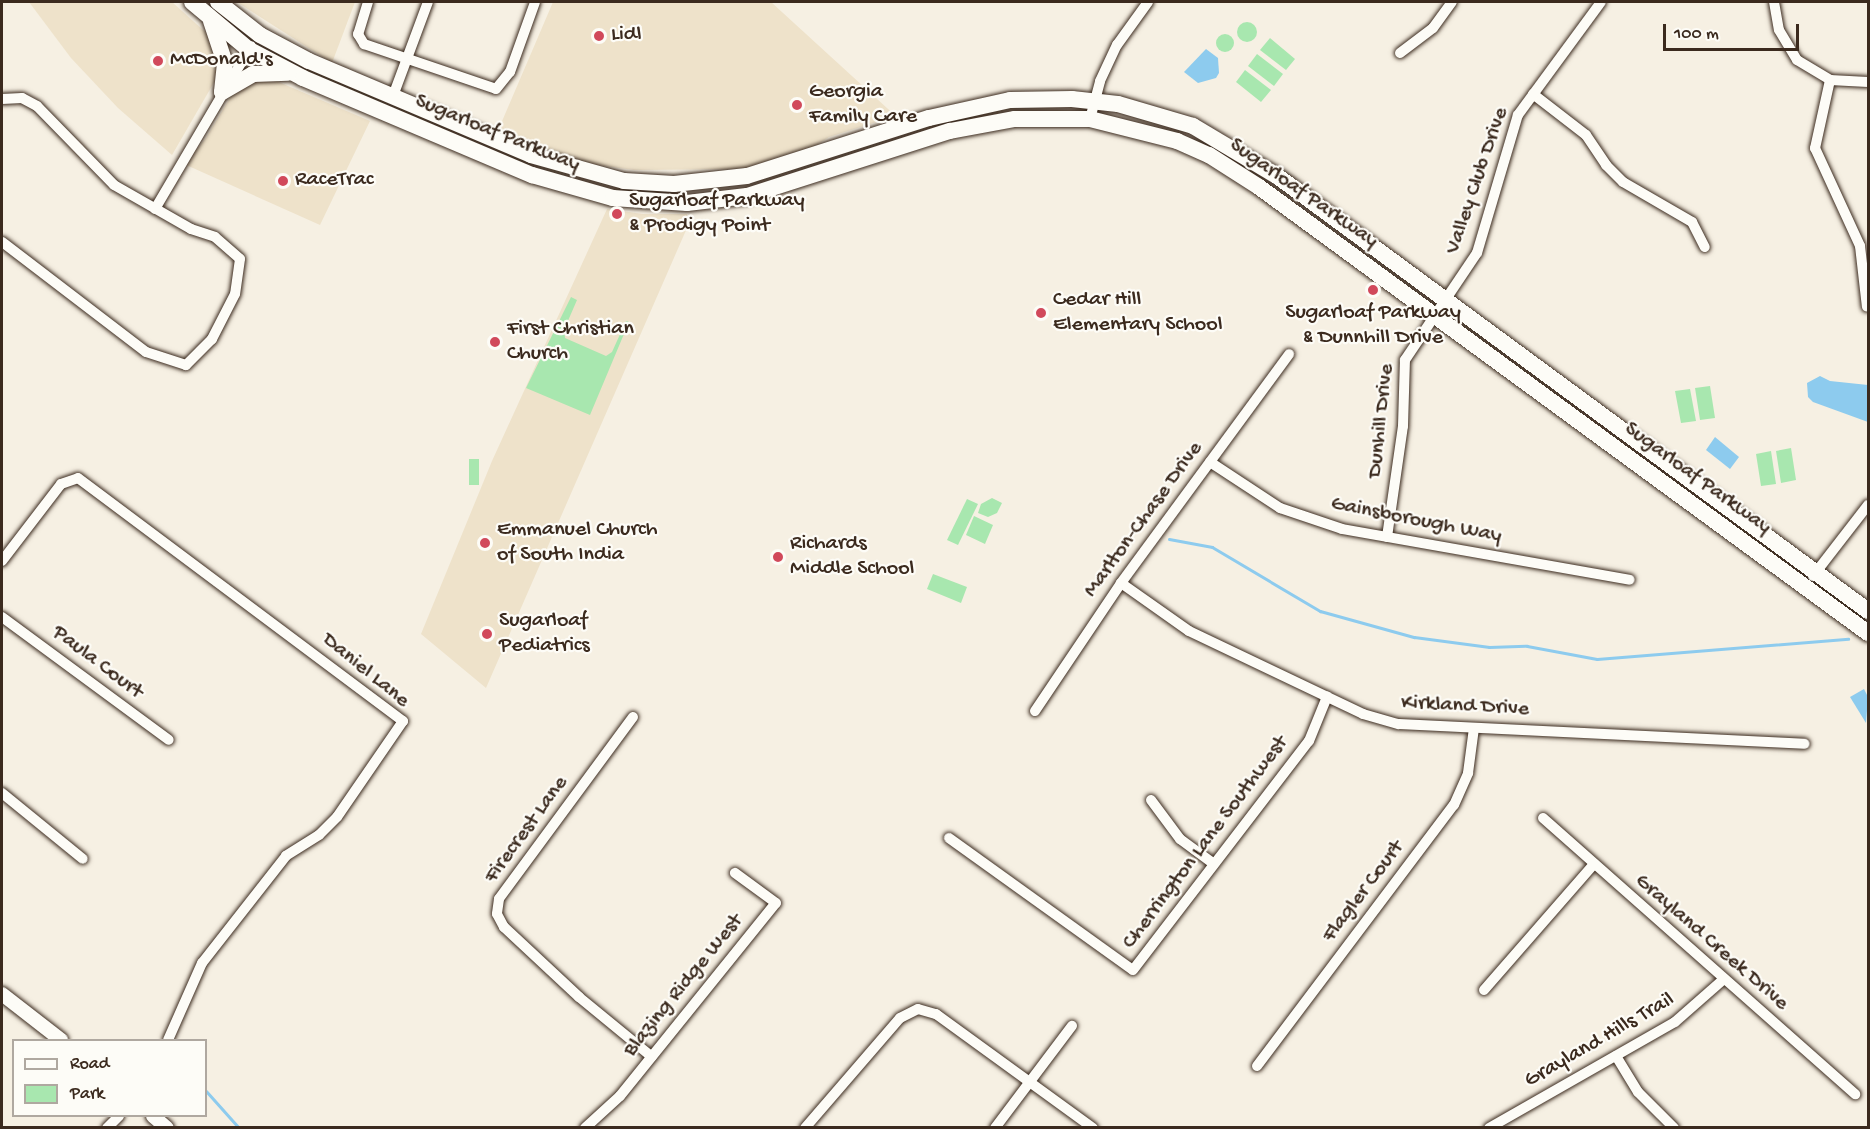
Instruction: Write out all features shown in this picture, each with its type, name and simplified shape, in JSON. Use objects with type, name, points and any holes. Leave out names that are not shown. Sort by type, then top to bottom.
[{"type":"main road","name":"Sugarloaf Parkway","points":[[192,2],[248,49],[291,73],[545,180],[582,192],[639,201],[687,203],[747,196],[983,123],[1040,117],[1090,119],[1147,131],[1209,155],[1259,187],[1869,633]]},
{"type":"main road","name":"Sugarloaf Parkway","points":[[218,2],[260,34],[304,58],[577,171],[624,181],[674,184],[756,174],[976,105],[1044,98],[1096,101],[1160,115],[1221,140],[1446,300],[1869,611]]},
{"type":"main road","points":[[211,20],[225,63],[222,92]]},
{"type":"main road","points":[[222,92],[254,74],[291,73]]},
{"type":"street","points":[[368,2],[358,34],[360,40],[496,89],[510,72],[535,2]]},
{"type":"street","points":[[393,96],[428,2]]},
{"type":"street","points":[[1090,119],[1100,81],[1117,45],[1148,2]]},
{"type":"street","points":[[1400,53],[1433,28],[1452,2]]},
{"type":"street","name":"Valley Club Drive","points":[[1434,316],[1477,254],[1514,125],[1533,94],[1601,2]]},
{"type":"street","points":[[1774,2],[1779,30],[1789,49],[1817,75],[1830,80],[1869,82]]},
{"type":"street","points":[[155,209],[222,92],[248,49],[260,34]]},
{"type":"street","points":[[1830,80],[1815,148],[1860,246],[1867,307]]},
{"type":"street","points":[[1533,94],[1586,135],[1606,165],[1623,182],[1692,222],[1705,247]]},
{"type":"street","points":[[2,99],[22,98],[38,106],[114,185],[155,209],[214,237],[240,259],[235,294],[212,339],[186,365],[146,352],[2,242]]},
{"type":"street","name":"Dunhill Drive","points":[[1387,537],[1403,426],[1405,360],[1434,316]]},
{"type":"street","name":"Marlton-Chase Drive","points":[[1035,711],[1121,583],[1289,354]]},
{"type":"street","name":"Gainsborough Way","points":[[1210,462],[1280,508],[1342,530],[1630,580]]},
{"type":"street","name":"Daniel Lane","points":[[2,561],[61,484],[78,477],[403,721],[337,817],[319,835],[286,856],[202,963],[169,1039]]},
{"type":"street","points":[[1806,585],[1869,505]]},
{"type":"street","name":"Kirkland Drive","points":[[1121,583],[1189,631],[1363,714],[1399,724],[1805,744]]},
{"type":"street","name":"Paula Court","points":[[2,616],[169,740]]},
{"type":"street","name":"Cherrington Lane Southwest","points":[[950,838],[1133,970],[1309,741],[1327,697]]},
{"type":"street","name":"Firecrest Lane","points":[[633,717],[499,899],[497,914],[504,927],[579,997],[652,1057]]},
{"type":"street","name":"Flagler Court","points":[[1257,1066],[1454,805],[1468,773],[1474,728]]},
{"type":"street","points":[[2,793],[83,859]]},
{"type":"street","points":[[1151,800],[1180,839],[1214,864]]},
{"type":"street","name":"Grayland Creek Drive","points":[[1543,818],[1592,866],[1856,1094]]},
{"type":"street","points":[[1484,990],[1592,866]]},
{"type":"street","name":"Blazing Ridge West","points":[[585,1128],[620,1096],[776,903],[735,873]]},
{"type":"street","name":"Grayland Hills Trail","points":[[1490,1127],[1694,1009],[1724,979]]},
{"type":"street","points":[[2,994],[58,1039]]},
{"type":"street","points":[[805,1128],[888,1030],[900,1018],[918,1009],[936,1014],[1093,1128]]},
{"type":"street","points":[[995,1128],[1072,1026]]},
{"type":"street","points":[[1616,1056],[1638,1092],[1674,1128]]},
{"type":"street","points":[[107,1128],[118,1117]]},
{"type":"street","points":[[154,1117],[167,1128]]},
{"type":"shaded area","points":[[29,2],[172,2],[213,39],[218,46],[216,79],[172,155],[118,108],[71,58]]},
{"type":"shaded area","points":[[237,2],[355,2],[332,63]]},
{"type":"shaded area","points":[[553,2],[771,2],[899,119],[892,117],[829,137],[808,151],[749,169],[634,170],[574,162],[540,151],[497,133]]},
{"type":"shaded area","points":[[246,79],[274,80],[370,121],[320,225],[184,164],[206,138],[237,86]]},
{"type":"shaded area","points":[[607,209],[643,214],[687,214],[687,228],[486,688],[421,634],[492,461]]},
{"type":"green space","points":[[1247,22],[1254,25],[1257,32],[1254,39],[1247,42],[1240,39],[1237,32],[1240,25]]},
{"type":"green space","points":[[1225,34],[1231,37],[1234,43],[1231,49],[1225,52],[1219,49],[1216,43],[1219,37]]},
{"type":"green space","points":[[1270,38],[1295,59],[1286,70],[1260,50]]},
{"type":"green space","points":[[1257,54],[1283,74],[1274,86],[1248,66]]},
{"type":"green space","points":[[1245,70],[1271,90],[1261,102],[1236,82]]},
{"type":"green space","points":[[571,297],[577,300],[564,330],[565,338],[606,356],[612,352],[626,321],[629,322],[590,415],[526,388]]},
{"type":"green space","points":[[1710,386],[1715,418],[1700,420],[1695,388]]},
{"type":"green space","points":[[1690,389],[1696,421],[1681,423],[1675,391]]},
{"type":"green space","points":[[1791,448],[1796,480],[1781,483],[1776,451]]},
{"type":"green space","points":[[1771,451],[1776,484],[1761,486],[1756,454]]},
{"type":"green space","points":[[469,459],[479,459],[479,485],[469,485]]},
{"type":"green space","points":[[992,498],[1002,503],[997,513],[988,517],[978,513],[981,504]]},
{"type":"green space","points":[[967,499],[978,504],[958,545],[947,540]]},
{"type":"green space","points":[[974,516],[993,525],[985,544],[966,535]]},
{"type":"green space","points":[[933,574],[967,587],[961,603],[927,589]]},
{"type":"water","points":[[1206,49],[1218,58],[1219,73],[1216,78],[1198,83],[1184,72]]},
{"type":"water","points":[[1820,376],[1830,381],[1868,385],[1868,422],[1813,402],[1808,397],[1807,383]]},
{"type":"water","points":[[1715,437],[1739,457],[1730,469],[1706,450]]},
{"type":"water","points":[[1864,689],[1868,697],[1866,723],[1850,697]]},
{"type":"waterway","points":[[1169,539],[1212,547],[1320,611],[1414,637],[1489,647],[1527,646],[1597,659],[1848,639]]},
{"type":"waterway","points":[[207,1092],[239,1128]]},
{"type":"place","name":"Lidl","points":[[599,36]]},
{"type":"place","name":"McDonald's","points":[[158,61]]},
{"type":"place","name":"Georgia Family Care","points":[[797,105]]},
{"type":"place","name":"RaceTrac","points":[[283,181]]},
{"type":"place","name":"Sugarloaf Parkway & Prodigy Point","points":[[617,214]]},
{"type":"place","name":"Sugarloaf Parkway & Dunnhill Drive","points":[[1373,290]]},
{"type":"place","name":"Cedar Hill Elementary School","points":[[1041,313]]},
{"type":"place","name":"First Christian Church","points":[[495,342]]},
{"type":"place","name":"Emmanuel Church of South India","points":[[485,543]]},
{"type":"place","name":"Richards Middle School","points":[[778,557]]},
{"type":"place","name":"Sugarloaf Pediatrics","points":[[487,634]]}]
